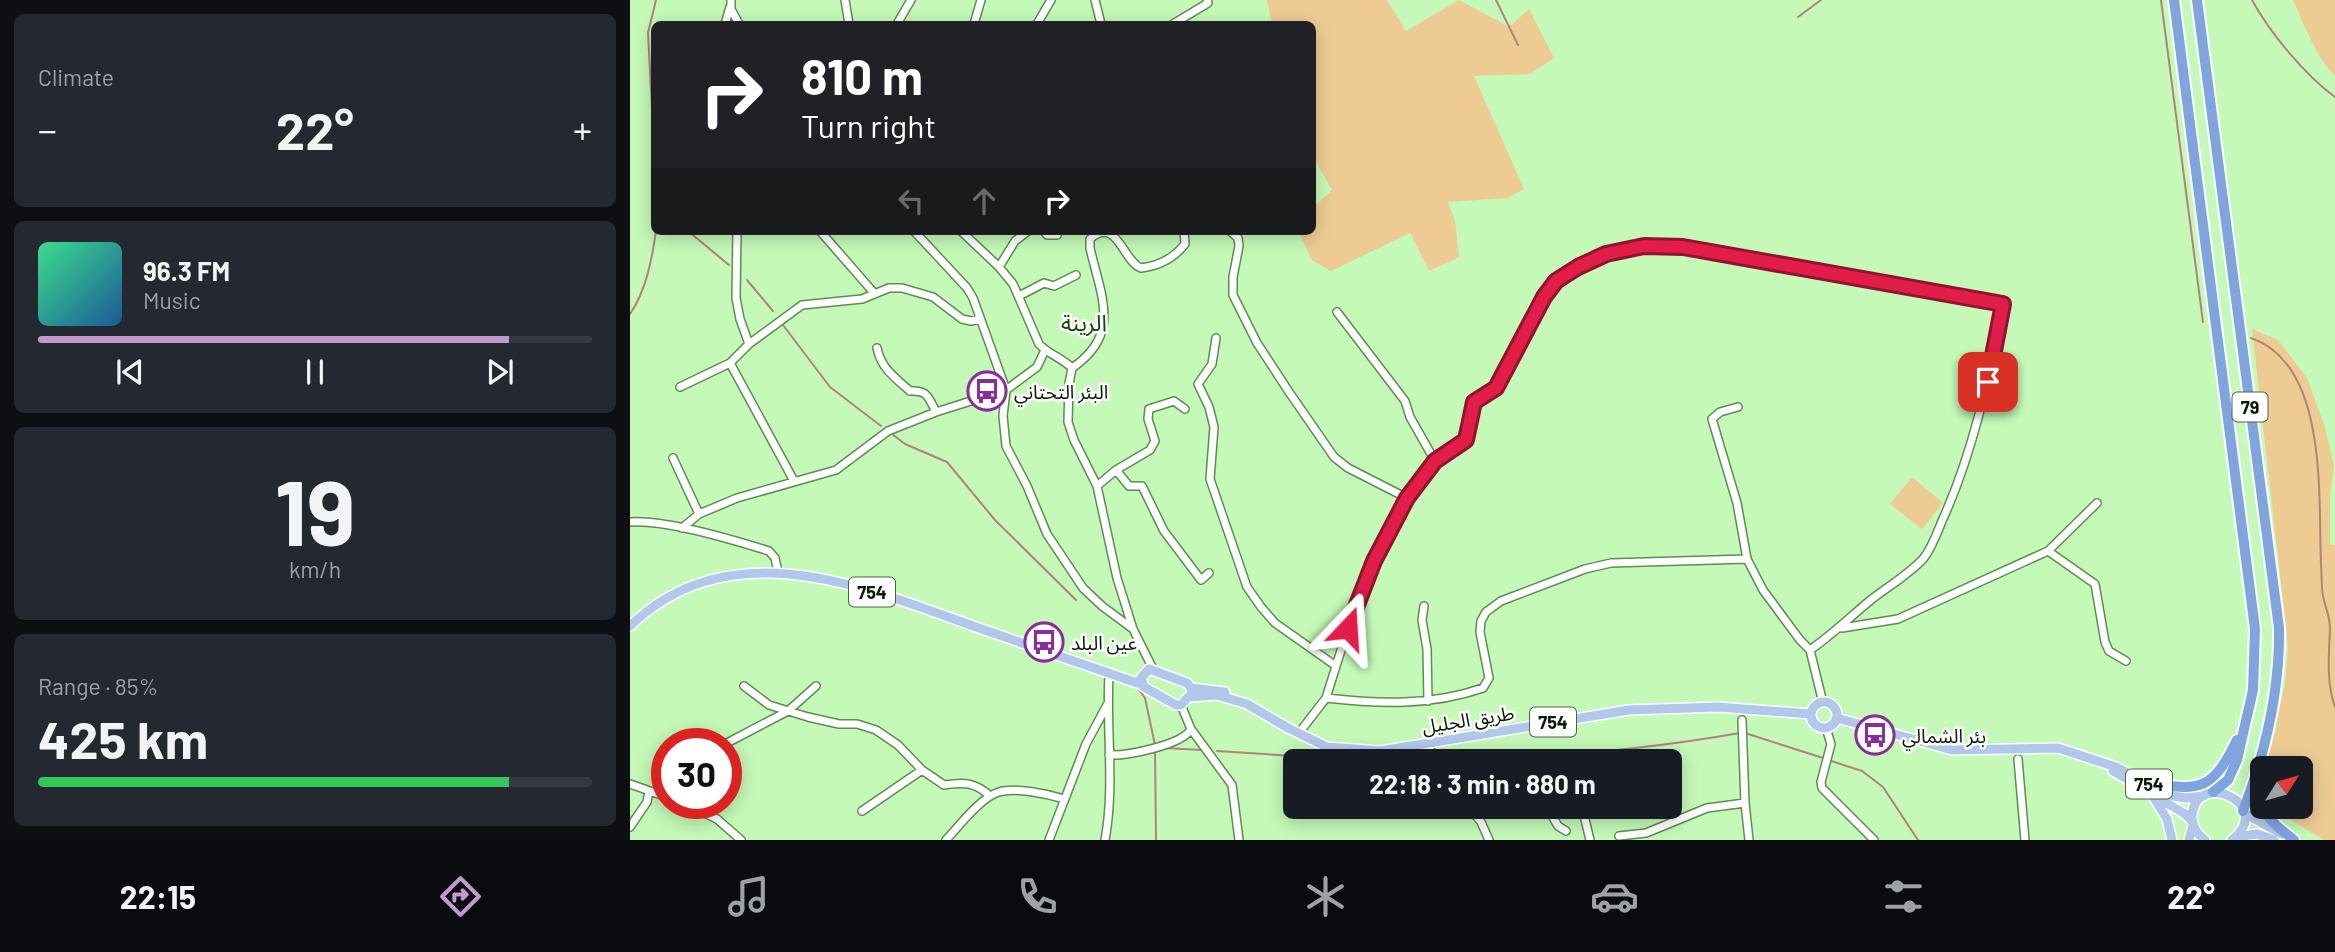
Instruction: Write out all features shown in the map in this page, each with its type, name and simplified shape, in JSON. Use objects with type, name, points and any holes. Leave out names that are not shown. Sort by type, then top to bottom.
[{"type":"highway","name":"79","points":[[2174,0],[2255,629],[2253,690],[2231,775],[2224,784],[2208,794]]},
{"type":"highway","name":"79","points":[[2197,0],[2278,628],[2278,675],[2263,756]]},
{"type":"highway","points":[[2147,787],[2191,788],[2210,781],[2226,762],[2246,722]]},
{"type":"highway","name":"79","points":[[2244,812],[2250,795]]},
{"type":"highway","points":[[2271,819],[2294,840]]},
{"type":"main road","name":"754","points":[[630,626],[654,605],[689,586],[726,575],[778,572],[850,585],[1143,685]]},
{"type":"main road","points":[[1149,668],[1153,669],[1181,680],[1190,693],[1181,705],[1176,705],[1143,685],[1143,674],[1149,668]]},
{"type":"main road","name":"754","points":[[1113,675],[1143,674]]},
{"type":"main road","name":"طريق الجليل","points":[[1190,693],[1215,689],[1246,698],[1299,733],[1326,747],[1380,751],[1629,710],[1718,707],[1811,714]]},
{"type":"main road","points":[[1823,703],[1833,706],[1837,718],[1834,724],[1826,728],[1814,723],[1811,714],[1816,706],[1823,703]]},
{"type":"main road","name":"754","points":[[1837,718],[1952,750],[2058,748],[2097,760],[2147,787],[2185,814],[2205,840]]},
{"type":"main road","name":"754","points":[[2147,787],[2180,798],[2223,792],[2232,796],[2244,812],[2294,840]]},
{"type":"main road","points":[[2147,787],[2165,815],[2172,840]]},
{"type":"main road","name":"754","points":[[2193,824],[2195,806],[2208,794]]},
{"type":"main road","points":[[2234,838],[2242,828],[2244,812]]},
{"type":"main road","points":[[2189,840],[2193,824]]},
{"type":"main road","points":[[2234,838],[2257,834],[2274,840]]},
{"type":"street","points":[[845,0],[848,21]]},
{"type":"street","points":[[905,21],[911,0]]},
{"type":"street","points":[[975,21],[981,0]]},
{"type":"street","points":[[1039,21],[1051,0]]},
{"type":"street","points":[[1095,0],[1100,21]]},
{"type":"street","points":[[1178,21],[1208,3],[1207,0]]},
{"type":"street","points":[[726,21],[729,3]]},
{"type":"street","points":[[729,3],[738,21]]},
{"type":"street","points":[[737,235],[736,298],[748,344]]},
{"type":"street","points":[[823,235],[874,293]]},
{"type":"street","points":[[918,235],[973,298],[1006,390],[1003,415],[1006,446],[1054,547],[1083,588],[1133,629]]},
{"type":"street","points":[[965,235],[1013,284],[1034,336],[1045,350],[1063,359],[1072,368]]},
{"type":"street","points":[[999,267],[1015,242],[1023,235]]},
{"type":"street","points":[[1047,235],[1057,235]]},
{"type":"street","points":[[1089,235],[1103,302],[1103,323],[1097,346],[1088,357],[1072,368],[1068,422],[1097,485],[1117,578],[1133,629],[1153,669]]},
{"type":"street","points":[[1113,235],[1131,262],[1141,268],[1160,263],[1181,250],[1185,244],[1184,235]]},
{"type":"street","points":[[1235,235],[1239,246],[1233,277],[1233,295],[1256,343],[1334,457],[1348,468],[1407,498]]},
{"type":"street","points":[[1299,733],[1326,698],[1354,609],[1374,561],[1407,498],[1435,461],[1466,440],[1474,402],[1496,388],[1544,297],[1556,281],[1578,267],[1606,254],[1644,246],[1683,247],[2003,304],[1988,382],[1952,499],[1931,545],[1923,559],[1869,601],[1840,629],[1810,650]]},
{"type":"street","points":[[1019,296],[1044,283],[1054,286],[1076,275]]},
{"type":"street","points":[[680,387],[730,363],[748,344],[802,305],[862,299],[874,293],[902,288],[933,298],[962,319],[980,319]]},
{"type":"street","points":[[1337,312],[1405,401],[1410,417],[1435,461]]},
{"type":"street","points":[[1216,338],[1212,364],[1198,384],[1209,407],[1214,427],[1210,479],[1247,587],[1275,623],[1336,666]]},
{"type":"street","points":[[877,348],[883,366],[891,375],[910,391],[921,390],[926,394],[936,412]]},
{"type":"street","points":[[682,528],[699,513],[737,498],[835,470],[888,431],[936,412],[1006,390],[1037,368],[1045,350]]},
{"type":"street","points":[[730,363],[794,481]]},
{"type":"street","points":[[1097,485],[1150,450],[1155,441],[1148,419],[1149,409],[1174,401],[1185,409]]},
{"type":"street","points":[[1738,407],[1720,412],[1712,419],[1737,503],[1747,559],[1763,590],[1810,650],[1823,703]]},
{"type":"street","points":[[673,458],[699,513]]},
{"type":"street","points":[[1116,470],[1129,486],[1142,486],[1164,531],[1201,580],[1209,573]]},
{"type":"street","points":[[1840,629],[1898,619],[2048,551],[2097,503]]},
{"type":"street","points":[[630,522],[650,522],[682,528],[769,551],[775,558],[778,572]]},
{"type":"street","points":[[2048,551],[2095,584],[2105,642],[2109,651],[2126,661]]},
{"type":"street","points":[[1326,698],[1376,704],[1428,701],[1477,690],[1487,684],[1489,678],[1480,632],[1480,621],[1486,611],[1501,601],[1585,569],[1611,564],[1747,559]]},
{"type":"street","points":[[1424,606],[1422,620],[1427,649],[1428,701]]},
{"type":"street","points":[[1105,840],[1110,795],[1107,705],[1113,675]]},
{"type":"street","points":[[744,686],[769,705],[839,724],[857,724],[876,730],[898,745],[922,770],[944,785],[967,782],[990,796]]},
{"type":"street","points":[[742,735],[788,711],[816,686]]},
{"type":"street","points":[[1049,840],[1086,744],[1107,705]]},
{"type":"street","points":[[1181,705],[1191,729],[1232,785],[1239,840]]},
{"type":"street","points":[[1742,720],[1749,840]]},
{"type":"street","points":[[1826,728],[1831,744],[1821,782],[1822,788],[1874,840]]},
{"type":"street","points":[[1109,755],[1119,755],[1182,739],[1191,729]]},
{"type":"street","points":[[1427,743],[1430,749]]},
{"type":"street","points":[[2018,759],[2025,840]]},
{"type":"street","points":[[862,811],[922,770]]},
{"type":"street","points":[[630,784],[649,791],[647,802],[630,827]]},
{"type":"street","points":[[946,840],[990,796],[1006,791],[1047,794],[1064,799]]},
{"type":"street","points":[[1619,836],[1646,833],[1707,808],[1745,803]]},
{"type":"street","points":[[718,819],[741,840]]},
{"type":"street","points":[[1479,819],[1489,840]]},
{"type":"street","points":[[1554,819],[1558,826],[1566,831]]},
{"type":"street","points":[[1584,819],[1590,840]]},
{"type":"shaded area","points":[[1267,0],[1387,0],[1406,31],[1459,0],[1509,27],[1529,9],[1554,58],[1530,74],[1474,76],[1524,189],[1507,198],[1448,202],[1455,221],[1459,257],[1429,271],[1410,233],[1331,271],[1312,260],[1300,235],[1316,235],[1316,205],[1332,190],[1316,161],[1316,21],[1271,21]]},
{"type":"shaded area","points":[[2293,0],[2335,0],[2335,76],[2316,50]]},
{"type":"shaded area","points":[[2252,329],[2278,340],[2307,378],[2324,424],[2334,466],[2330,496],[2330,544],[2335,545],[2335,840],[2323,840],[2290,819],[2314,819],[2314,756],[2269,756],[2285,684],[2288,645]]},
{"type":"shaded area","points":[[1912,477],[1943,503],[1922,529],[1890,504]]},
{"type":"waterway","points":[[651,90],[648,33],[656,0]]},
{"type":"waterway","points":[[1496,0],[1518,45]]},
{"type":"waterway","points":[[1798,17],[1821,0]]},
{"type":"waterway","points":[[2161,0],[2203,322]]},
{"type":"waterway","points":[[2252,0],[2289,53],[2335,97]]},
{"type":"waterway","points":[[630,314],[644,285],[655,235]]},
{"type":"waterway","points":[[693,235],[729,265]]},
{"type":"waterway","points":[[747,280],[773,311]]},
{"type":"waterway","points":[[783,325],[830,387],[881,426]]},
{"type":"waterway","points":[[2251,338],[2276,353],[2294,376],[2307,404],[2318,471],[2322,588],[2330,624],[2329,678],[2335,707]]},
{"type":"waterway","points":[[892,434],[905,444],[947,462],[995,520],[1076,600]]},
{"type":"waterway","points":[[1137,687],[1145,698],[1155,745]]},
{"type":"waterway","points":[[1623,749],[1740,733]]},
{"type":"waterway","points":[[1745,733],[1823,758]]},
{"type":"waterway","points":[[1165,748],[1202,750]]},
{"type":"waterway","points":[[1155,750],[1156,840]]},
{"type":"waterway","points":[[1217,751],[1283,755]]},
{"type":"waterway","points":[[1828,760],[1862,771],[1883,787],[1918,840]]},
{"type":"place","name":"البئر التحتاني","points":[[987,391]]},
{"type":"place","name":"عين البلد","points":[[1044,642]]},
{"type":"place","name":"بئر الشمالي","points":[[1875,735]]},
{"type":"district","name":"الرينة","points":[[1084,322]]},
{"type":"route","points":[[1348,628],[1374,561],[1407,498],[1435,461],[1466,440],[1474,402],[1496,388],[1544,297],[1556,281],[1606,254],[1644,246],[1683,247],[1985,303],[2003,304],[1988,382]]}]
